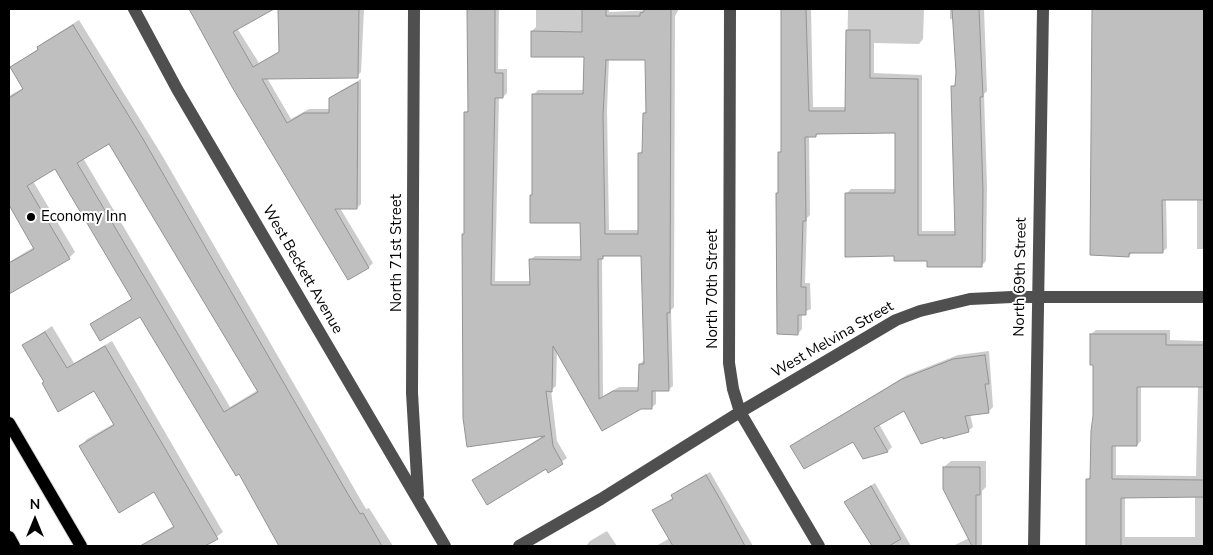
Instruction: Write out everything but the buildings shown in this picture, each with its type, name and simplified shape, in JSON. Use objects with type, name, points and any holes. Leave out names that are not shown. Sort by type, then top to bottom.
[{"type":"main road","points":[[9,422],[81,546]]},
{"type":"main road","points":[[9,537],[14,546]]},
{"type":"street","name":"West Beckett Avenue","points":[[134,9],[177,89],[445,546]]},
{"type":"street","name":"North 71st Street","points":[[414,9],[412,393],[418,498]]},
{"type":"street","name":"North 70th Street","points":[[730,9],[729,363],[740,412],[819,546]]},
{"type":"street","name":"North 69th Street","points":[[1034,546],[1036,296],[1043,9]]},
{"type":"street","name":"West Melvina Street","points":[[519,546],[601,499],[740,412],[896,320],[944,304],[970,299],[1036,296],[1204,297]]},
{"type":"place","name":"Economy Inn","points":[[31,217]]}]
